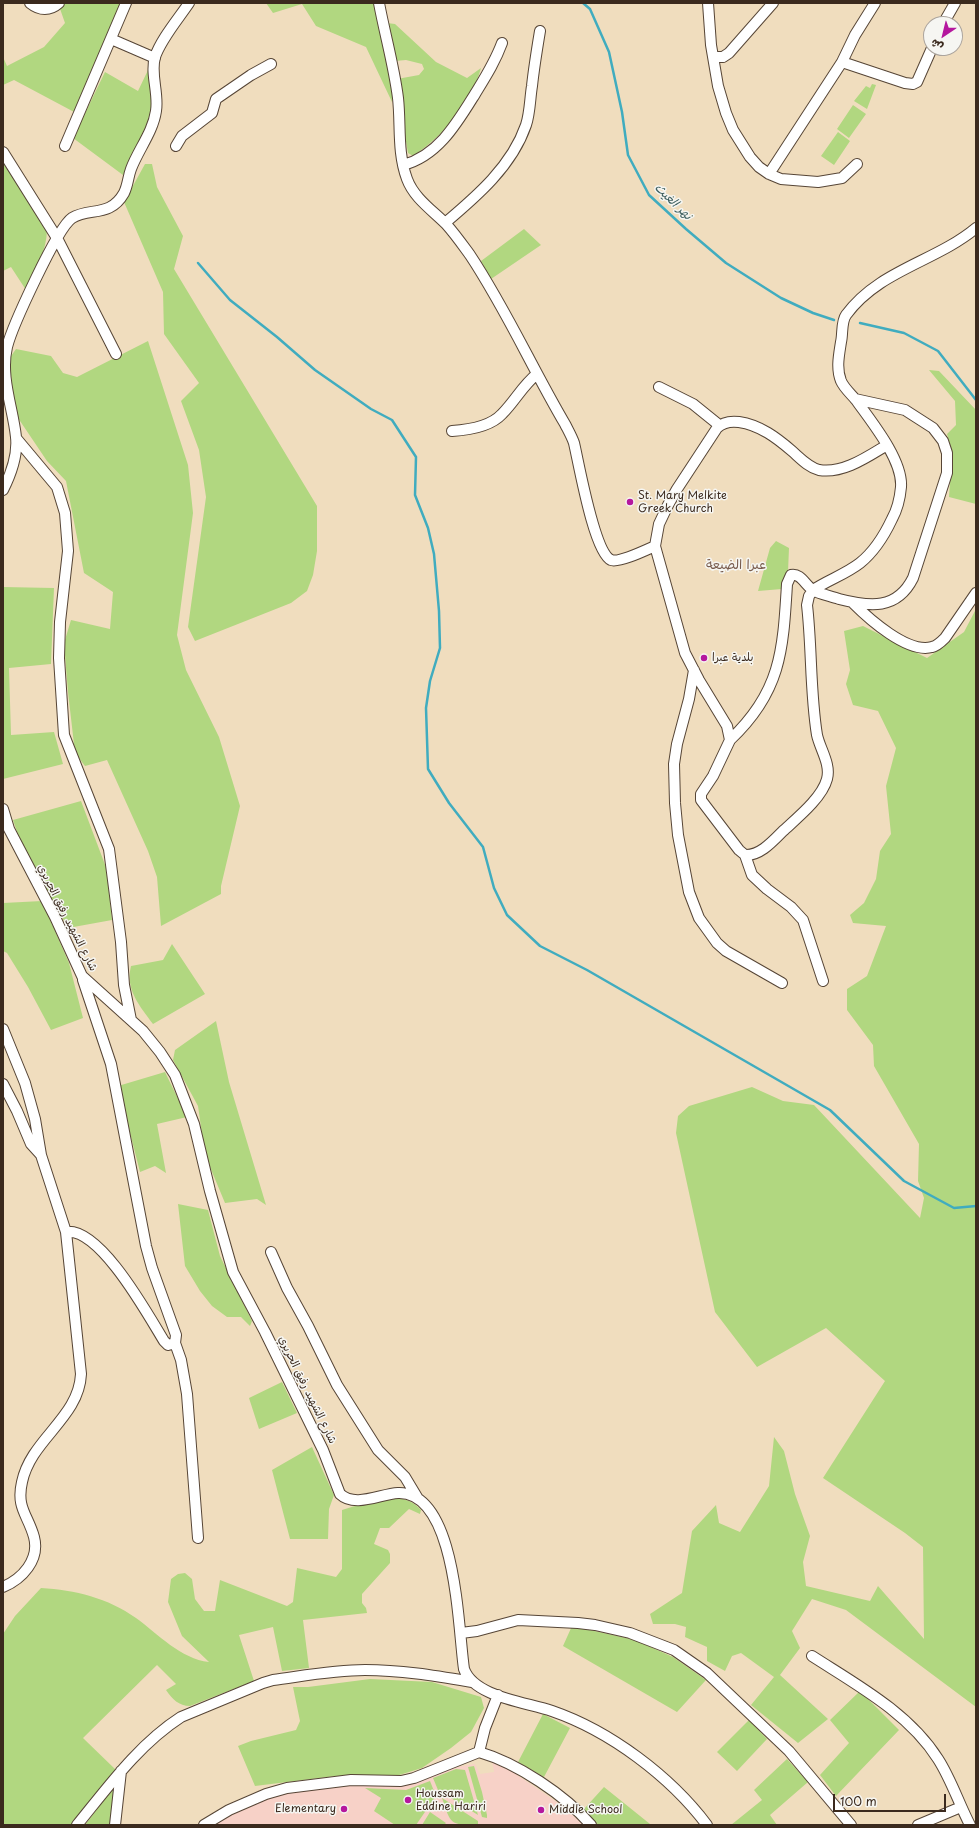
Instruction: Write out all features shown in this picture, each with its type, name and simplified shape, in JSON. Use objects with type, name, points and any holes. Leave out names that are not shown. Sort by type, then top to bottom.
[{"type":"street","points":[[30,3],[44,10],[54,8],[60,3]]},
{"type":"street","points":[[65,146],[126,3]]},
{"type":"street","points":[[3,490],[12,466],[16,438],[6,380],[5,346],[57,238],[72,218],[81,214],[100,212],[121,198],[125,192],[131,169],[145,143],[156,112],[155,58],[189,3]]},
{"type":"street","points":[[379,3],[394,71],[403,164],[407,179],[414,192],[445,223],[463,245],[484,277],[565,424],[573,442],[590,515],[604,554],[611,560],[618,560],[655,546]]},
{"type":"street","points":[[708,3],[718,86],[726,113],[733,130],[750,157],[759,167],[769,174],[781,179],[807,182],[842,178],[857,164]]},
{"type":"street","points":[[714,57],[723,57],[729,53],[773,3]]},
{"type":"street","points":[[769,174],[842,62],[855,35],[875,3]]},
{"type":"street","points":[[948,16],[956,3]]},
{"type":"street","points":[[445,223],[485,188],[522,135],[526,124],[529,107],[540,31]]},
{"type":"street","points":[[111,39],[155,58]]},
{"type":"street","points":[[403,164],[414,162],[424,156],[453,130],[490,72],[502,43]]},
{"type":"street","points":[[842,62],[905,83],[913,84],[916,82],[928,56]]},
{"type":"street","points":[[176,146],[182,136],[212,113],[216,99],[246,78],[271,64]]},
{"type":"street","points":[[3,152],[57,238],[116,354]]},
{"type":"street","points":[[745,855],[754,854],[773,841],[819,794],[828,777],[824,756],[817,736],[807,605],[809,596],[813,590],[859,564],[873,551],[884,535],[894,516],[901,486],[897,468],[879,430],[841,381],[838,368],[838,355],[844,319],[846,315],[870,291],[898,271],[946,248],[976,228]]},
{"type":"street","points":[[452,431],[473,428],[497,419],[520,390],[537,374]]},
{"type":"street","points":[[659,387],[693,404],[719,426]]},
{"type":"street","points":[[823,981],[803,920],[752,875],[745,855],[739,850],[702,803],[700,796],[713,776],[730,740],[745,726],[768,693],[774,680],[781,650],[787,584],[791,575],[800,577],[813,590],[862,605],[873,605],[893,601],[908,589],[913,578],[947,473],[947,453],[943,441],[933,428],[905,410],[855,399]]},
{"type":"street","points":[[730,740],[728,730],[685,653],[655,546],[659,524],[671,500],[719,426],[734,421],[748,423],[761,429],[775,437],[806,464],[820,470],[851,465],[886,445]]},
{"type":"street","points":[[16,438],[57,487],[65,514],[68,551],[60,622],[59,658],[64,735],[109,849],[124,985],[131,1020]]},
{"type":"street","points":[[853,602],[887,632],[906,642],[925,648],[938,644],[945,638],[976,593]]},
{"type":"street","points":[[694,670],[689,700],[677,744],[674,764],[678,835],[689,892],[699,918],[717,943],[726,951],[782,983]]},
{"type":"street","name":"شارع الشهيد رفيق الحريري","points":[[3,809],[9,829],[55,916],[82,976],[131,1020],[160,1052],[175,1075],[194,1124],[210,1191],[233,1272],[323,1450],[340,1494],[351,1500],[399,1493],[416,1497]]},
{"type":"street","points":[[82,976],[111,1064],[146,1246],[152,1268],[176,1335],[175,1343],[181,1360],[187,1394],[198,1538]]},
{"type":"street","points":[[3,1029],[26,1090],[35,1119],[41,1155],[66,1232],[80,1364],[79,1390],[71,1408],[43,1440],[25,1471],[21,1487],[21,1505],[33,1534],[35,1549],[30,1565],[22,1575],[3,1587]]},
{"type":"street","points":[[3,1084],[17,1111],[31,1144],[41,1155]]},
{"type":"street","points":[[66,1232],[79,1233],[102,1252],[137,1296],[164,1341],[168,1345],[175,1343]]},
{"type":"street","points":[[271,1252],[287,1288],[344,1396],[378,1450],[405,1477],[416,1497],[425,1504],[432,1514],[443,1539],[456,1596],[464,1669],[472,1682],[480,1688],[498,1695],[566,1716],[610,1740],[644,1763],[670,1784],[687,1801],[707,1825]]},
{"type":"street","points":[[461,1633],[477,1631],[518,1620],[596,1624],[630,1633],[674,1650],[707,1672],[789,1751],[851,1825]]},
{"type":"street","points":[[812,1656],[881,1700],[925,1742],[939,1760],[960,1807],[970,1825]]},
{"type":"street","points":[[77,1825],[121,1771],[162,1731],[181,1717],[273,1680],[364,1670],[415,1672],[472,1682]]},
{"type":"street","points":[[479,1752],[485,1728],[498,1695]]},
{"type":"street","points":[[204,1825],[229,1810],[266,1794],[287,1788],[351,1780],[401,1781],[414,1778],[479,1752],[495,1757],[543,1784],[575,1809],[591,1825]]},
{"type":"street","points":[[115,1825],[121,1771]]},
{"type":"street","points":[[918,1825],[960,1807]]},
{"type":"shaded area","name":"Houssam Eddine Hariri","points":[[492,1761],[510,1770],[564,1807],[583,1825],[215,1825],[274,1793],[329,1787],[382,1784],[405,1785],[456,1767],[475,1764],[480,1774],[494,1772]]},
{"type":"green space","points":[[62,3],[123,3],[76,113],[14,80],[3,85],[3,57],[7,66],[44,47],[65,23],[59,6]]},
{"type":"green space","points":[[266,3],[375,3],[393,81],[392,102],[366,47],[316,26],[302,4],[273,13]]},
{"type":"green space","points":[[387,23],[395,24],[436,62],[467,78],[481,68],[471,94],[455,118],[435,139],[413,156],[408,153],[404,130],[404,109],[397,79],[419,75],[424,69],[422,64],[406,60],[395,61]]},
{"type":"green space","points":[[149,68],[153,94],[152,116],[123,175],[73,138],[105,72],[138,91]]},
{"type":"green space","points":[[872,84],[876,85],[867,109],[854,101],[866,86],[870,88]]},
{"type":"green space","points":[[853,105],[866,114],[849,138],[837,129]]},
{"type":"green space","points":[[838,132],[850,141],[834,165],[821,156]]},
{"type":"green space","points":[[3,158],[47,229],[43,253],[26,290],[11,267],[3,271]]},
{"type":"green space","points":[[145,164],[152,164],[157,187],[183,236],[174,269],[317,506],[317,551],[313,575],[307,591],[291,603],[195,641],[188,627],[206,497],[199,450],[181,401],[199,383],[164,334],[163,292],[124,202]]},
{"type":"green space","points":[[524,229],[541,245],[491,279],[481,261]]},
{"type":"green space","points":[[148,341],[188,465],[193,513],[177,635],[186,670],[219,737],[240,806],[221,886],[221,894],[161,926],[157,877],[148,851],[107,760],[85,766],[75,753],[64,643],[71,620],[110,629],[113,592],[84,573],[66,481],[47,461],[16,415],[9,359],[16,349],[51,356],[63,373],[77,377]]},
{"type":"green space","points":[[929,370],[939,371],[976,410],[976,504],[949,497],[952,452],[947,434],[956,425],[955,401]]},
{"type":"green space","points":[[776,541],[789,548],[788,572],[782,589],[758,591],[770,548]]},
{"type":"green space","points":[[3,587],[54,588],[51,664],[9,668],[11,735],[54,732],[63,764],[3,779]]},
{"type":"green space","points":[[976,609],[976,1707],[846,1610],[812,1599],[792,1631],[800,1648],[780,1675],[828,1719],[798,1743],[751,1705],[774,1677],[741,1653],[732,1656],[725,1671],[707,1661],[707,1647],[685,1637],[686,1627],[675,1624],[653,1624],[650,1614],[682,1593],[692,1531],[716,1505],[719,1523],[740,1532],[769,1486],[774,1437],[784,1451],[795,1494],[810,1536],[803,1562],[806,1586],[870,1601],[878,1586],[924,1639],[923,1547],[905,1533],[823,1478],[885,1381],[826,1328],[757,1367],[715,1312],[676,1133],[678,1116],[689,1106],[752,1087],[783,1101],[814,1105],[920,1218],[924,1198],[918,1181],[919,1144],[874,1066],[873,1045],[847,1010],[847,989],[867,976],[886,926],[853,923],[850,915],[864,903],[876,879],[880,851],[891,834],[886,786],[896,748],[878,711],[853,705],[846,684],[850,670],[844,631],[863,626],[927,658],[964,632]]},
{"type":"green space","points":[[81,801],[107,870],[112,920],[68,928],[21,844],[13,820]]},
{"type":"green space","points":[[42,901],[69,963],[83,1018],[51,1030],[28,987],[7,953],[3,951],[3,903]]},
{"type":"green space","points":[[172,944],[205,994],[153,1024],[139,1004],[132,990],[130,983],[131,966],[163,960]]},
{"type":"green space","points":[[216,1021],[229,1082],[266,1205],[257,1199],[225,1203],[205,1155],[198,1106],[173,1060],[175,1050]]},
{"type":"green space","points":[[165,1072],[187,1117],[157,1124],[166,1173],[155,1166],[140,1172],[118,1086]]},
{"type":"green space","points":[[178,1204],[208,1210],[220,1256],[252,1321],[250,1326],[241,1317],[227,1317],[212,1306],[200,1291],[185,1266]]},
{"type":"green space","points":[[282,1382],[297,1413],[259,1429],[249,1398]]},
{"type":"green space","points":[[312,1447],[334,1495],[329,1509],[328,1539],[290,1539],[272,1470]]},
{"type":"green space","points":[[396,1498],[407,1500],[416,1505],[421,1510],[420,1514],[409,1509],[389,1528],[380,1528],[374,1544],[388,1550],[390,1554],[390,1563],[362,1594],[362,1603],[366,1608],[367,1613],[303,1620],[309,1668],[282,1671],[273,1627],[239,1635],[254,1681],[190,1706],[186,1706],[176,1701],[166,1690],[176,1684],[157,1665],[83,1738],[116,1770],[72,1825],[3,1825],[3,1634],[15,1616],[41,1588],[79,1593],[103,1600],[136,1618],[179,1651],[199,1660],[209,1662],[182,1636],[168,1602],[171,1579],[178,1574],[185,1573],[192,1579],[195,1599],[204,1611],[215,1611],[220,1580],[287,1606],[293,1602],[297,1568],[336,1577],[342,1569],[342,1510],[358,1505]]},
{"type":"green space","points":[[572,1626],[635,1640],[673,1657],[706,1680],[677,1712],[563,1646]]},
{"type":"green space","points":[[370,1679],[432,1682],[481,1697],[484,1708],[471,1732],[422,1768],[396,1776],[336,1776],[255,1786],[238,1746],[251,1741],[296,1730],[300,1721],[293,1687],[308,1687]]},
{"type":"green space","points":[[860,1691],[899,1730],[836,1796],[820,1775],[849,1743],[830,1720]]},
{"type":"green space","points":[[543,1714],[570,1728],[544,1777],[518,1762]]},
{"type":"green space","points":[[749,1720],[767,1739],[737,1771],[717,1752]]},
{"type":"green space","points":[[787,1759],[808,1782],[770,1815],[777,1825],[731,1825],[762,1800],[754,1790]]},
{"type":"green space","points":[[474,1766],[482,1792],[487,1818],[482,1817],[468,1767]]},
{"type":"green space","points":[[456,1769],[465,1770],[478,1815],[438,1790],[433,1778]]},
{"type":"green space","points":[[430,1781],[436,1796],[416,1825],[395,1825],[374,1811],[381,1798],[365,1788],[406,1790]]},
{"type":"green space","points":[[604,1787],[651,1825],[598,1825],[584,1809]]},
{"type":"green space","points":[[114,1789],[112,1825],[85,1825],[110,1792]]},
{"type":"green space","points":[[442,1798],[478,1821],[478,1825],[461,1824],[452,1821],[447,1813]]},
{"type":"green space","points":[[430,1812],[446,1823],[444,1825],[422,1825]]},
{"type":"waterway","name":"نهر الغيث","points":[[583,3],[590,9],[609,52],[622,112],[628,155],[649,195],[726,263],[781,298],[813,313],[834,320]]},
{"type":"waterway","points":[[198,263],[230,300],[277,337],[315,370],[371,409],[392,420],[416,457],[415,495],[428,528],[434,554],[439,611],[440,648],[430,681],[426,708],[428,769],[449,803],[483,847],[494,888],[507,915],[540,946],[587,970],[830,1110],[904,1181],[954,1208],[976,1206]]},
{"type":"waterway","name":"نهر الغيث","points":[[860,323],[904,333],[938,351],[976,400]]},
{"type":"place","name":"St. Mary Melkite Greek Church","points":[[630,502]]},
{"type":"place","name":"بلدية عبرا","points":[[704,658]]},
{"type":"place","name":"Houssam Eddine Hariri","points":[[408,1800]]},
{"type":"place","name":"Elementary","points":[[344,1809]]},
{"type":"place","name":"Middle School","points":[[541,1810]]},
{"type":"district","name":"عبرا الضيعة","points":[[736,565]]}]
